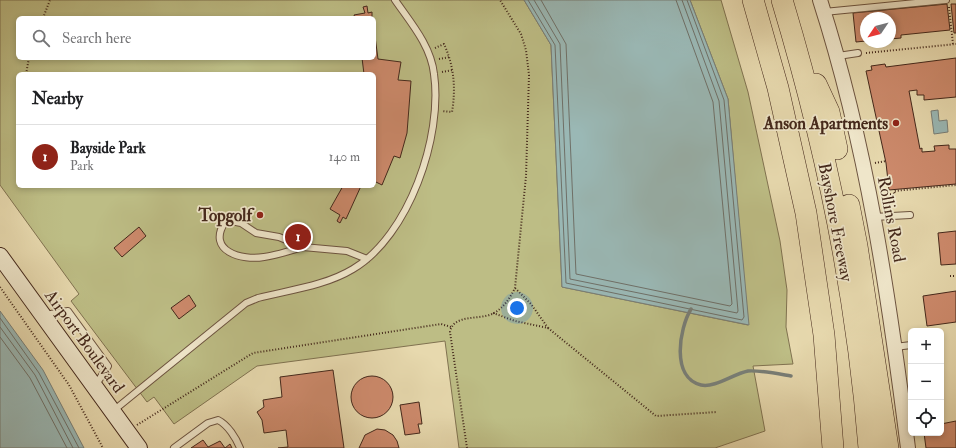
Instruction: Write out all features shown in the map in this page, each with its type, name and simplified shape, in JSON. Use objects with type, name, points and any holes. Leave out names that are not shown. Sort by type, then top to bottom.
[{"type":"highway","name":"Bayshore Freeway","points":[[753,0],[778,88],[806,213],[824,335],[832,444]]},
{"type":"highway","name":"Bayshore Freeway","points":[[782,0],[818,129],[838,222],[856,330],[869,448]]},
{"type":"highway","points":[[793,36],[829,112],[857,246],[888,448]]},
{"type":"main road","name":"Airport Boulevard","points":[[0,256],[94,388],[139,448]]},
{"type":"street","name":"Rollins Road","points":[[822,6],[838,56],[874,217],[895,347],[908,448]]},
{"type":"lane","points":[[112,412],[246,303],[258,298],[337,278],[368,259],[389,236],[404,214],[424,168],[435,110],[434,73],[428,50],[420,35],[395,0]]},
{"type":"lane","points":[[822,6],[947,0]]},
{"type":"lane","points":[[838,56],[858,53]]},
{"type":"lane","points":[[874,217],[910,215]]},
{"type":"lane","points":[[303,247],[263,258],[248,257],[232,254],[222,246],[218,238],[220,229],[225,222],[231,221],[241,223],[256,233],[279,237],[303,247],[347,251],[368,259]]},
{"type":"lane","points":[[43,315],[68,311],[108,366],[94,388]]},
{"type":"lane","points":[[895,347],[908,345]]},
{"type":"lane","points":[[174,448],[208,423],[218,420],[222,422],[230,431],[240,448]]},
{"type":"path","points":[[44,16],[50,0]]},
{"type":"path","points":[[467,448],[450,332],[451,327],[456,322],[463,319],[493,313],[504,305],[515,288],[526,176],[529,75],[526,50],[521,34],[500,0]]},
{"type":"path","points":[[858,53],[954,44],[947,0]]},
{"type":"path","points":[[435,110],[452,112],[454,93],[453,70],[444,44]]},
{"type":"path","points":[[26,72],[30,60]]},
{"type":"path","points":[[440,72],[453,70]]},
{"type":"path","points":[[874,163],[886,161]]},
{"type":"path","points":[[880,195],[895,194],[894,191],[956,185]]},
{"type":"path","points":[[950,276],[956,276]]},
{"type":"path","points":[[0,287],[69,385],[102,448]]},
{"type":"path","points":[[515,288],[531,304],[548,328],[656,416],[717,412]]},
{"type":"path","points":[[493,313],[515,321],[548,328]]},
{"type":"path","points":[[133,424],[137,425],[253,353],[441,324],[451,327]]},
{"type":"green space","points":[[0,0],[524,0],[551,45],[562,287],[748,325],[728,99],[690,0],[721,0],[748,92],[780,241],[787,290],[786,327],[793,364],[753,366],[765,431],[715,448],[459,448],[445,341],[257,366],[174,424],[154,397],[147,402],[71,301],[79,294],[0,185]]},
{"type":"water","points":[[524,0],[690,0],[728,99],[749,325],[562,287],[551,45]]},
{"type":"water","points":[[938,110],[939,121],[947,120],[948,132],[934,134],[931,111]]},
{"type":"water","points":[[0,311],[43,370],[84,448],[0,448]]},
{"type":"building","points":[[947,4],[950,30],[901,35],[901,38],[896,38],[896,12],[863,12]]},
{"type":"building","points":[[951,4],[956,4],[956,33],[954,33]]},
{"type":"building","points":[[367,6],[368,13],[372,12],[372,16],[354,16],[365,13],[363,7]]},
{"type":"building","points":[[860,12],[860,42],[856,42],[853,13]]},
{"type":"building","points":[[376,44],[378,59],[401,62],[398,80],[411,81],[407,133],[400,158],[394,156],[382,185],[376,182],[376,72],[364,72],[362,60],[376,60]]},
{"type":"building","name":"Anson Apartments","points":[[956,58],[956,97],[924,100],[924,95],[917,95],[917,90],[909,91],[920,149],[922,148],[922,152],[935,151],[934,146],[949,145],[949,149],[956,149],[956,184],[889,190],[886,163],[866,71],[872,70],[871,66],[885,64],[886,67]]},
{"type":"building","points":[[342,188],[360,188],[346,219],[343,217],[340,223],[337,221],[340,215],[330,209]]},
{"type":"building","points":[[139,227],[146,236],[122,257],[114,248]]},
{"type":"building","points":[[956,231],[956,264],[941,265],[938,233]]},
{"type":"building","points":[[956,291],[956,322],[927,326],[923,296]]},
{"type":"building","points":[[189,295],[196,306],[179,319],[171,308]]},
{"type":"building","points":[[333,370],[344,448],[278,448],[288,447],[286,430],[264,433],[262,420],[257,412],[264,407],[263,400],[282,397],[280,377]]},
{"type":"building","points":[[372,376],[380,378],[389,386],[393,397],[391,405],[383,414],[372,418],[364,416],[355,408],[351,397],[353,389],[361,380]]},
{"type":"building","points":[[419,402],[422,424],[418,424],[420,433],[405,435],[400,405]]},
{"type":"building","points":[[956,421],[956,448],[926,448],[924,436],[944,436],[944,423]]},
{"type":"building","points":[[377,429],[385,430],[393,435],[399,448],[359,448],[365,435]]},
{"type":"building","points":[[203,440],[208,447],[220,441],[225,448],[191,448]]},
{"type":"building","points":[[230,444],[232,448],[225,448]]},
{"type":"waterway","points":[[691,309],[683,328],[680,352],[681,363],[685,373],[691,381],[701,385],[718,383],[748,371],[791,376]]},
{"type":"place","name":"Anson Apartments","points":[[896,123]]},
{"type":"place","name":"Topgolf","points":[[260,215]]},
{"type":"place","name":"Bayside Park","points":[[298,237]]}]
